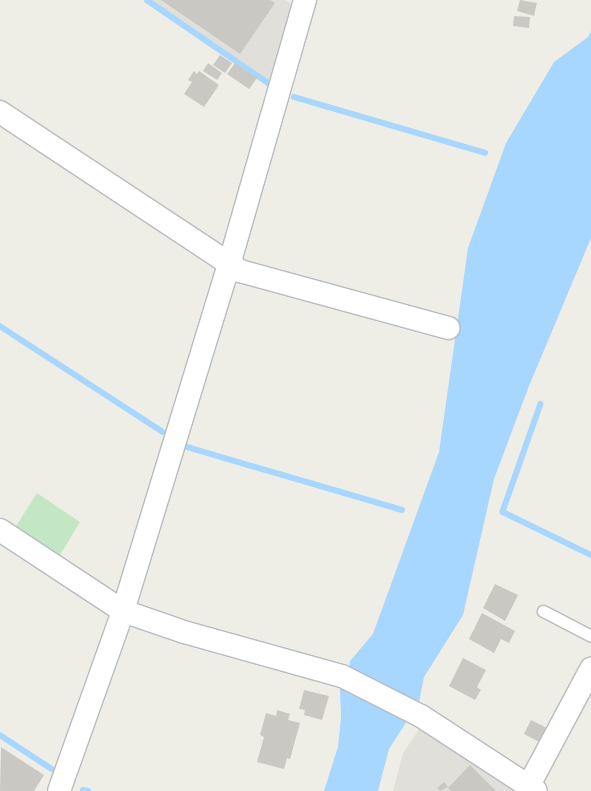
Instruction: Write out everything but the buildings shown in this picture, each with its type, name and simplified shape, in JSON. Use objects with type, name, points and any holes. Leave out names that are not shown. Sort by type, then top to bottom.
[{"type":"street","points":[[59,791],[123,611],[229,265],[305,0]]},
{"type":"street","points":[[0,112],[240,271],[448,328]]},
{"type":"street","points":[[0,530],[123,611],[184,632],[342,676],[421,716],[533,788],[591,669]]},
{"type":"lane","points":[[543,611],[591,636]]},
{"type":"shaded area","points":[[147,0],[285,0],[294,6],[271,85]]},
{"type":"shaded area","points":[[420,728],[523,791],[393,791],[403,753]]},
{"type":"green space","points":[[37,493],[80,522],[57,560],[13,531]]},
{"type":"water","points":[[591,31],[591,238],[529,386],[494,479],[463,615],[424,677],[419,702],[389,749],[378,791],[324,791],[338,747],[341,718],[340,687],[349,672],[350,661],[373,634],[439,452],[468,248],[506,143],[554,62],[588,37]]},
{"type":"waterway","points":[[147,0],[271,85]]},
{"type":"waterway","points":[[294,97],[485,153]]},
{"type":"waterway","points":[[0,326],[163,432]]},
{"type":"waterway","points":[[541,404],[503,512],[591,555]]},
{"type":"waterway","points":[[187,447],[402,510]]},
{"type":"waterway","points":[[0,735],[52,769]]},
{"type":"waterway","points":[[83,790],[88,791]]}]
